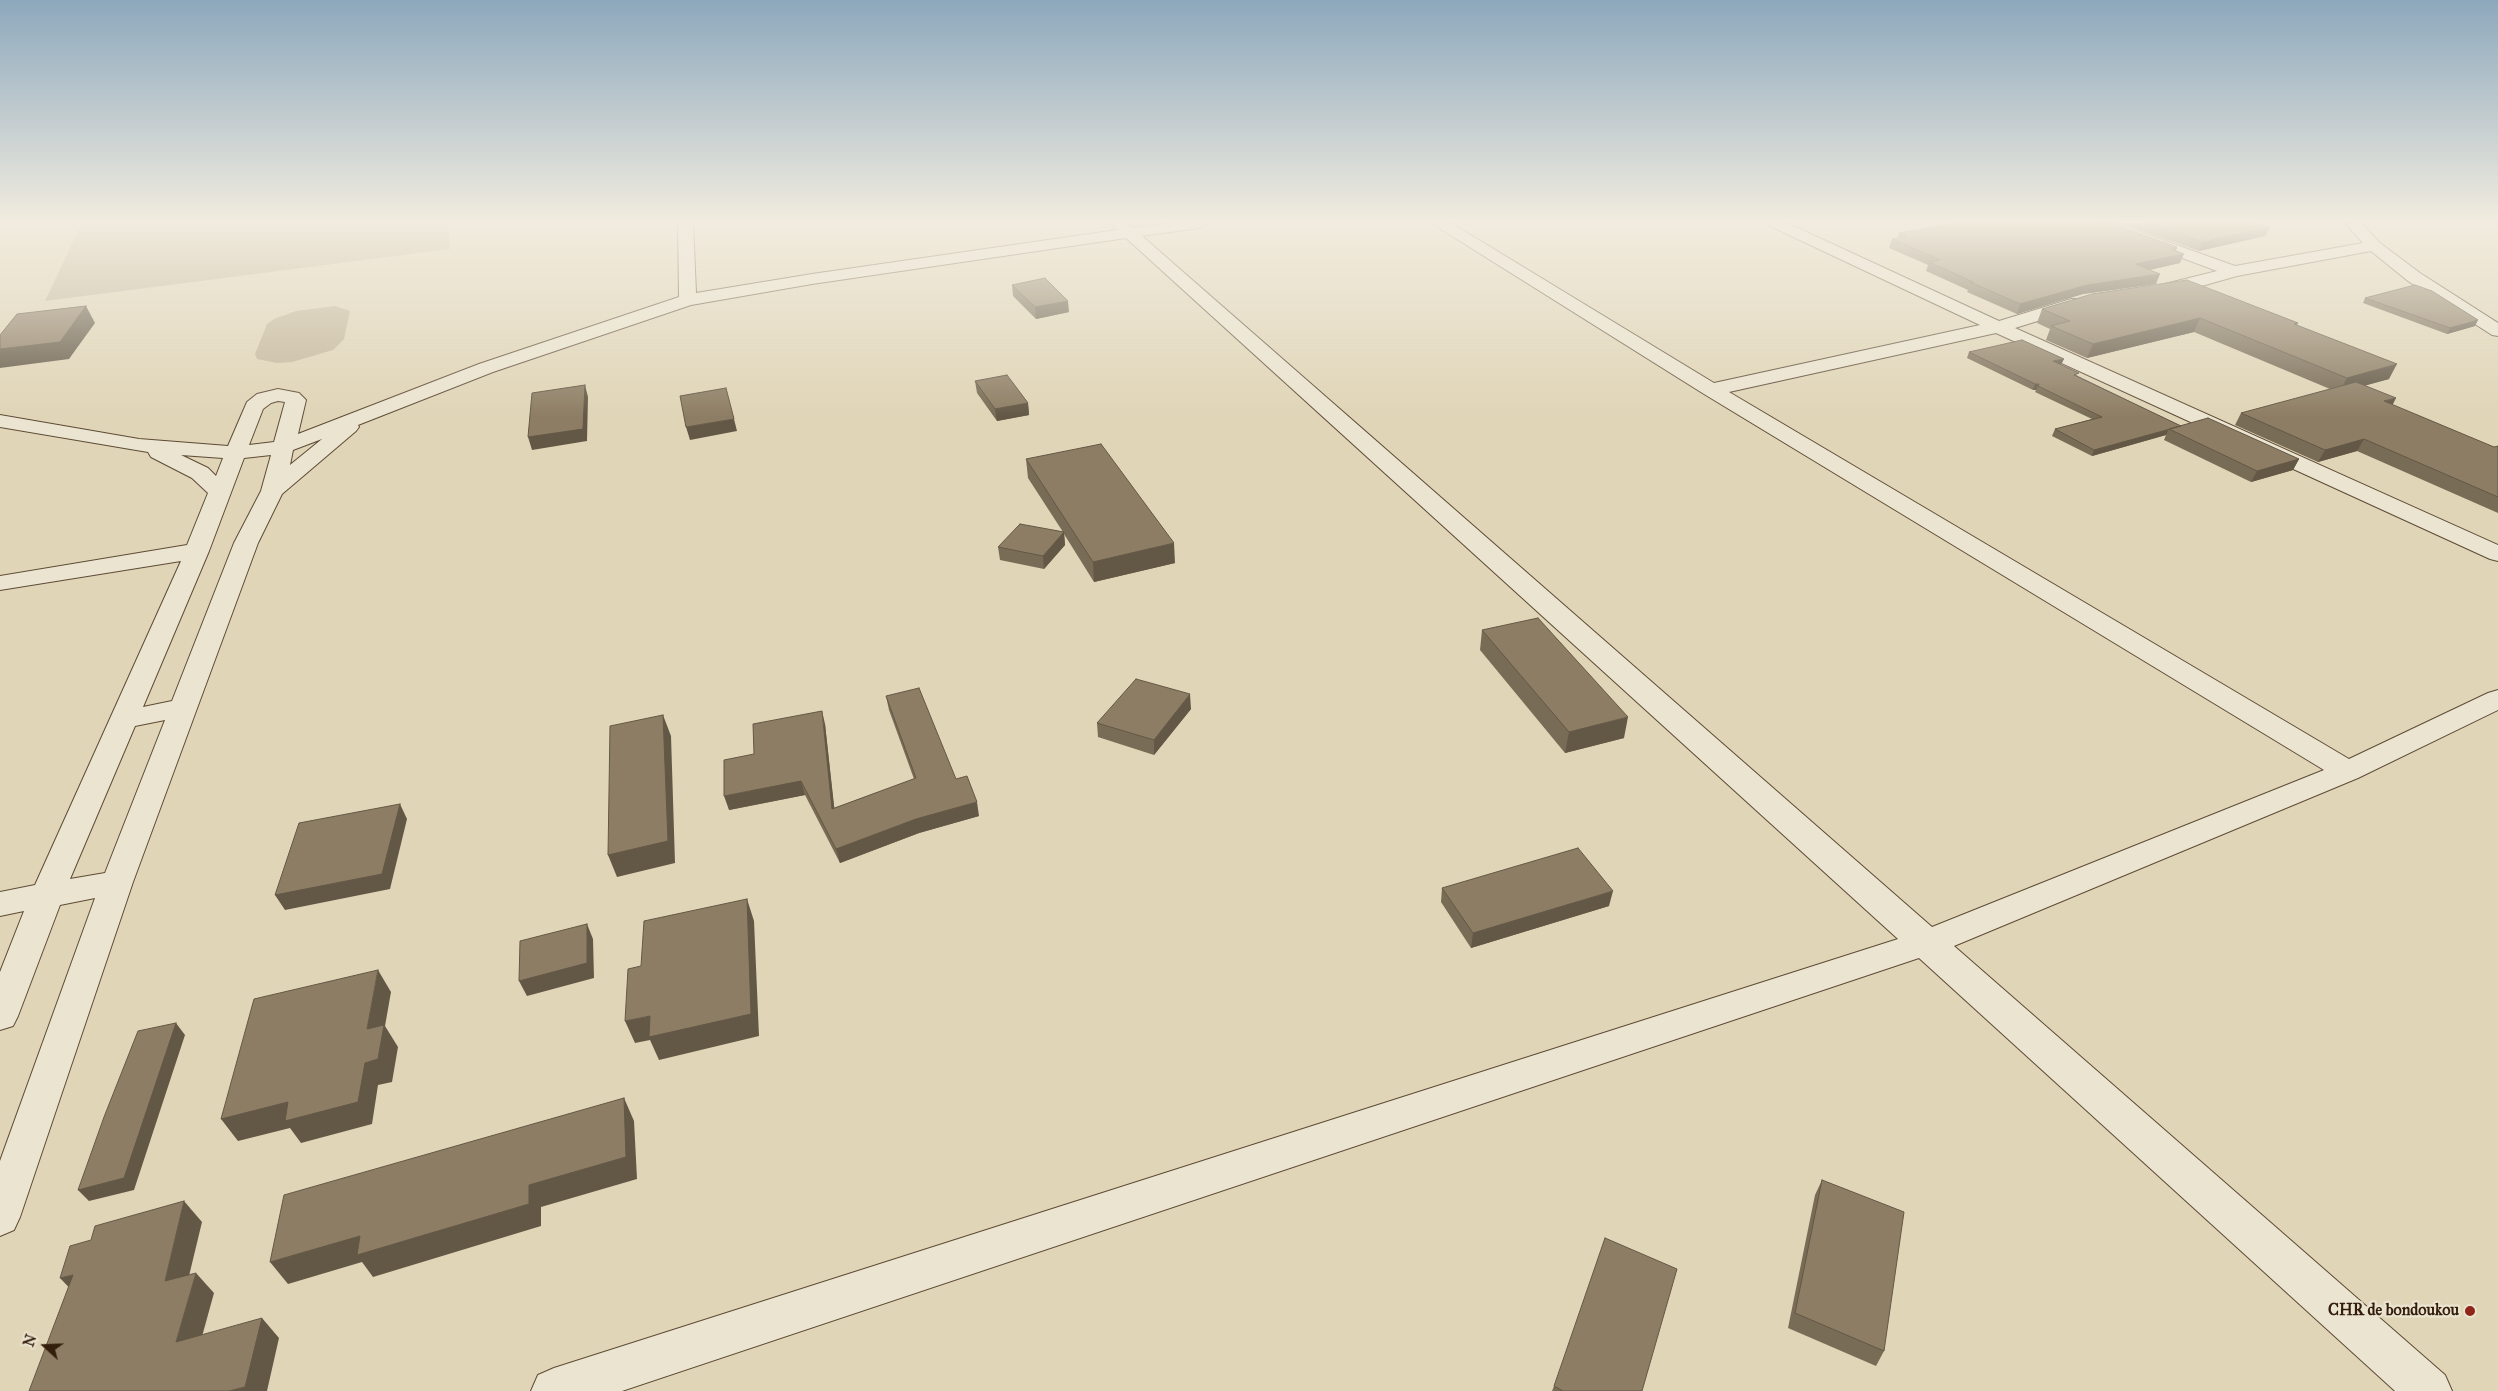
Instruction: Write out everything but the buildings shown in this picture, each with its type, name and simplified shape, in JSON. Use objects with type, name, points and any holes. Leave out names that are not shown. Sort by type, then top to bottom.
[{"type":"street","points":[[688,288],[688,300]]},
{"type":"street","points":[[0,421],[139,445],[236,453],[282,446],[486,368],[688,300],[759,288]]},
{"type":"street","points":[[1191,288],[2429,1391]]},
{"type":"street","points":[[1547,288],[1711,390],[2348,771]]},
{"type":"street","points":[[1915,288],[2498,554]]},
{"type":"street","points":[[2140,293],[2177,288]]},
{"type":"street","points":[[2431,288],[2498,330]]},
{"type":"street","points":[[1711,390],[1998,327],[2093,300]]},
{"type":"street","points":[[0,1016],[48,893],[198,551],[254,406],[264,398],[286,394],[296,400],[282,446],[272,491],[246,543],[117,882],[0,1217]]},
{"type":"street","points":[[291,416],[361,416]]},
{"type":"street","points":[[272,491],[334,442],[361,416]]},
{"type":"street","points":[[139,445],[205,437],[248,422]]},
{"type":"street","points":[[139,445],[168,455],[200,473],[220,494]]},
{"type":"street","points":[[0,583],[198,551]]},
{"type":"street","points":[[554,1391],[1926,943],[2348,771],[2498,699]]},
{"type":"street","points":[[125,719],[184,707]]},
{"type":"street","points":[[0,904],[48,893],[117,882]]},
{"type":"shaded area","points":[[51,288],[147,288],[45,301]]},
{"type":"shaded area","points":[[335,306],[350,311],[344,339],[333,350],[292,362],[277,363],[257,359],[255,354],[267,324],[274,319],[296,311]]},
{"type":"place","name":"CHR de bondoukou","points":[[2470,1311]]}]
